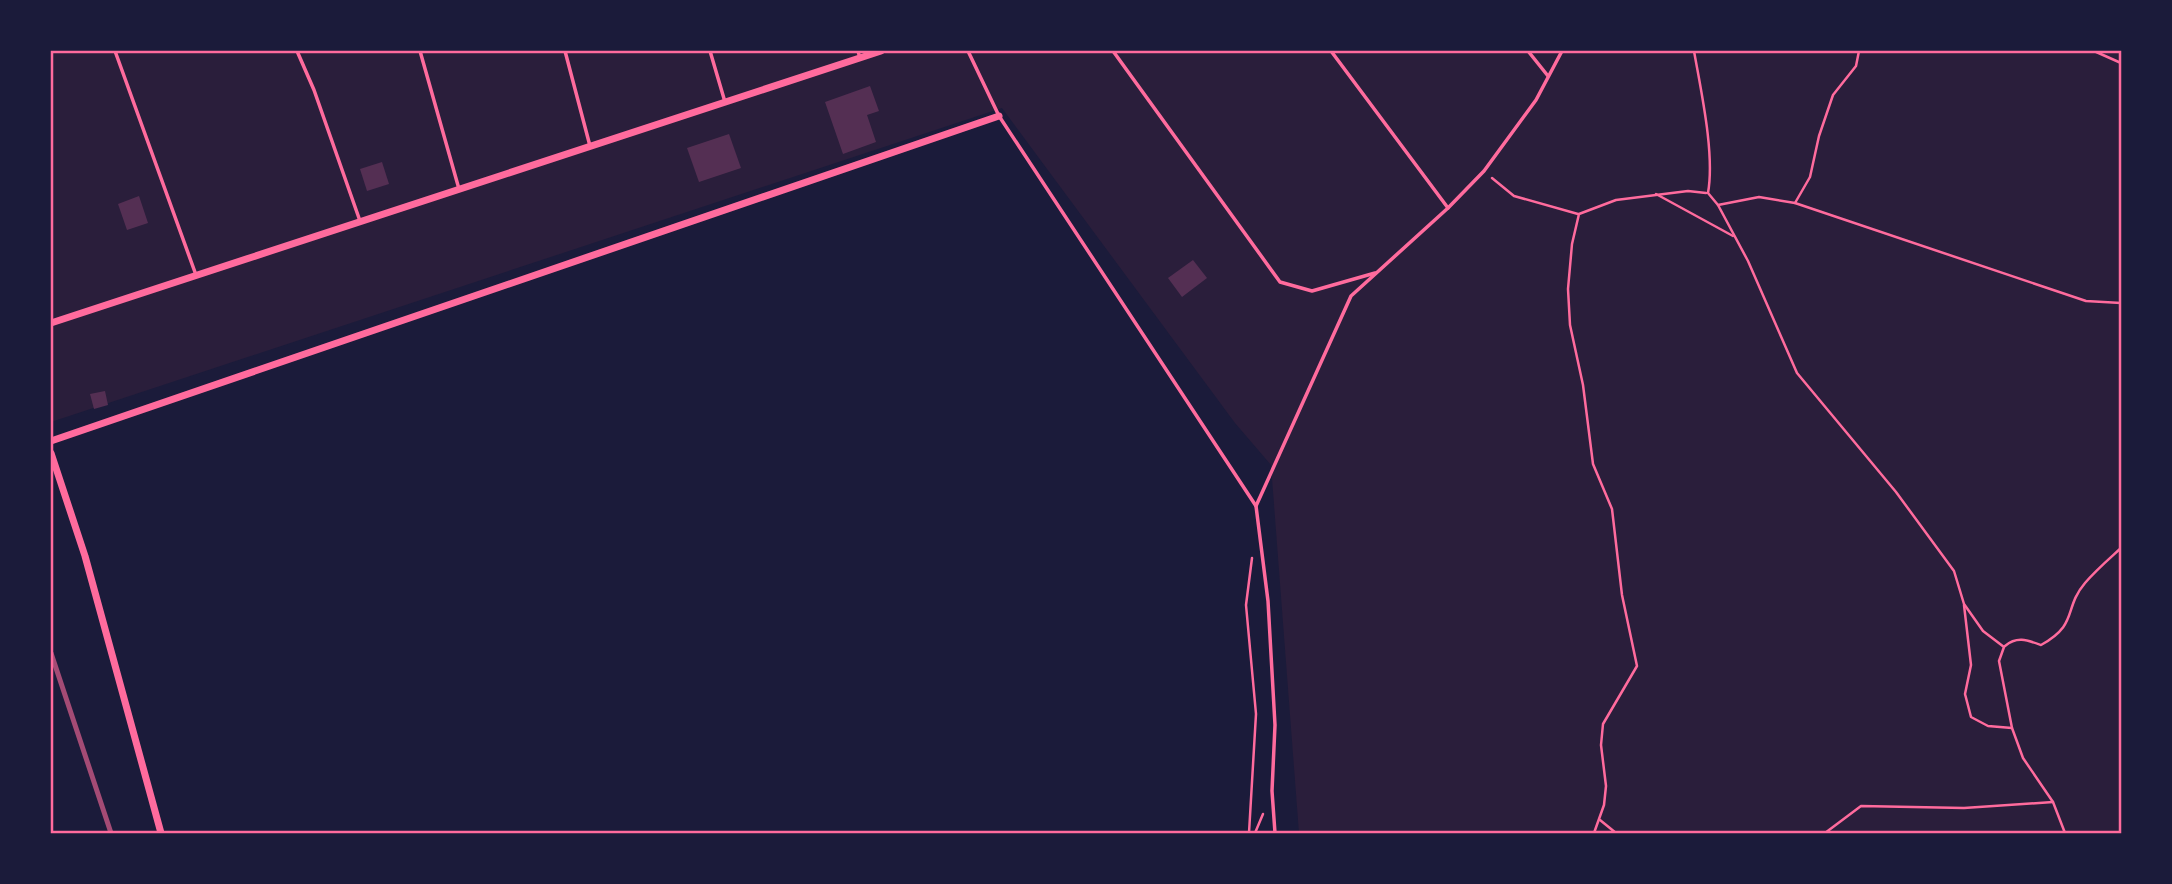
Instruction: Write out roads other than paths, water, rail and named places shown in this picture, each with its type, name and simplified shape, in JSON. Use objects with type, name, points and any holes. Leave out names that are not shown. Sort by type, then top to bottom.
[{"type":"street","points":[[51,323],[725,102],[859,54],[881,51]]},
{"type":"street","points":[[51,441],[999,116]]},
{"type":"street","points":[[51,453],[85,556],[161,833]]},
{"type":"lane","points":[[115,51],[196,275]]},
{"type":"lane","points":[[297,51],[314,90],[360,221]]},
{"type":"lane","points":[[420,51],[458,189]]},
{"type":"lane","points":[[565,51],[590,146]]},
{"type":"lane","points":[[710,51],[725,102]]},
{"type":"lane","points":[[968,51],[999,116],[1256,506],[1268,601],[1275,725],[1272,791],[1275,833]]},
{"type":"lane","points":[[1113,51],[1280,282],[1312,291],[1377,273]]},
{"type":"lane","points":[[1331,51],[1448,208]]},
{"type":"lane","points":[[1528,51],[1548,76]]},
{"type":"lane","points":[[1256,506],[1351,296],[1484,172],[1536,100],[1562,51]]},
{"type":"railway","points":[[51,653],[111,833]]}]
